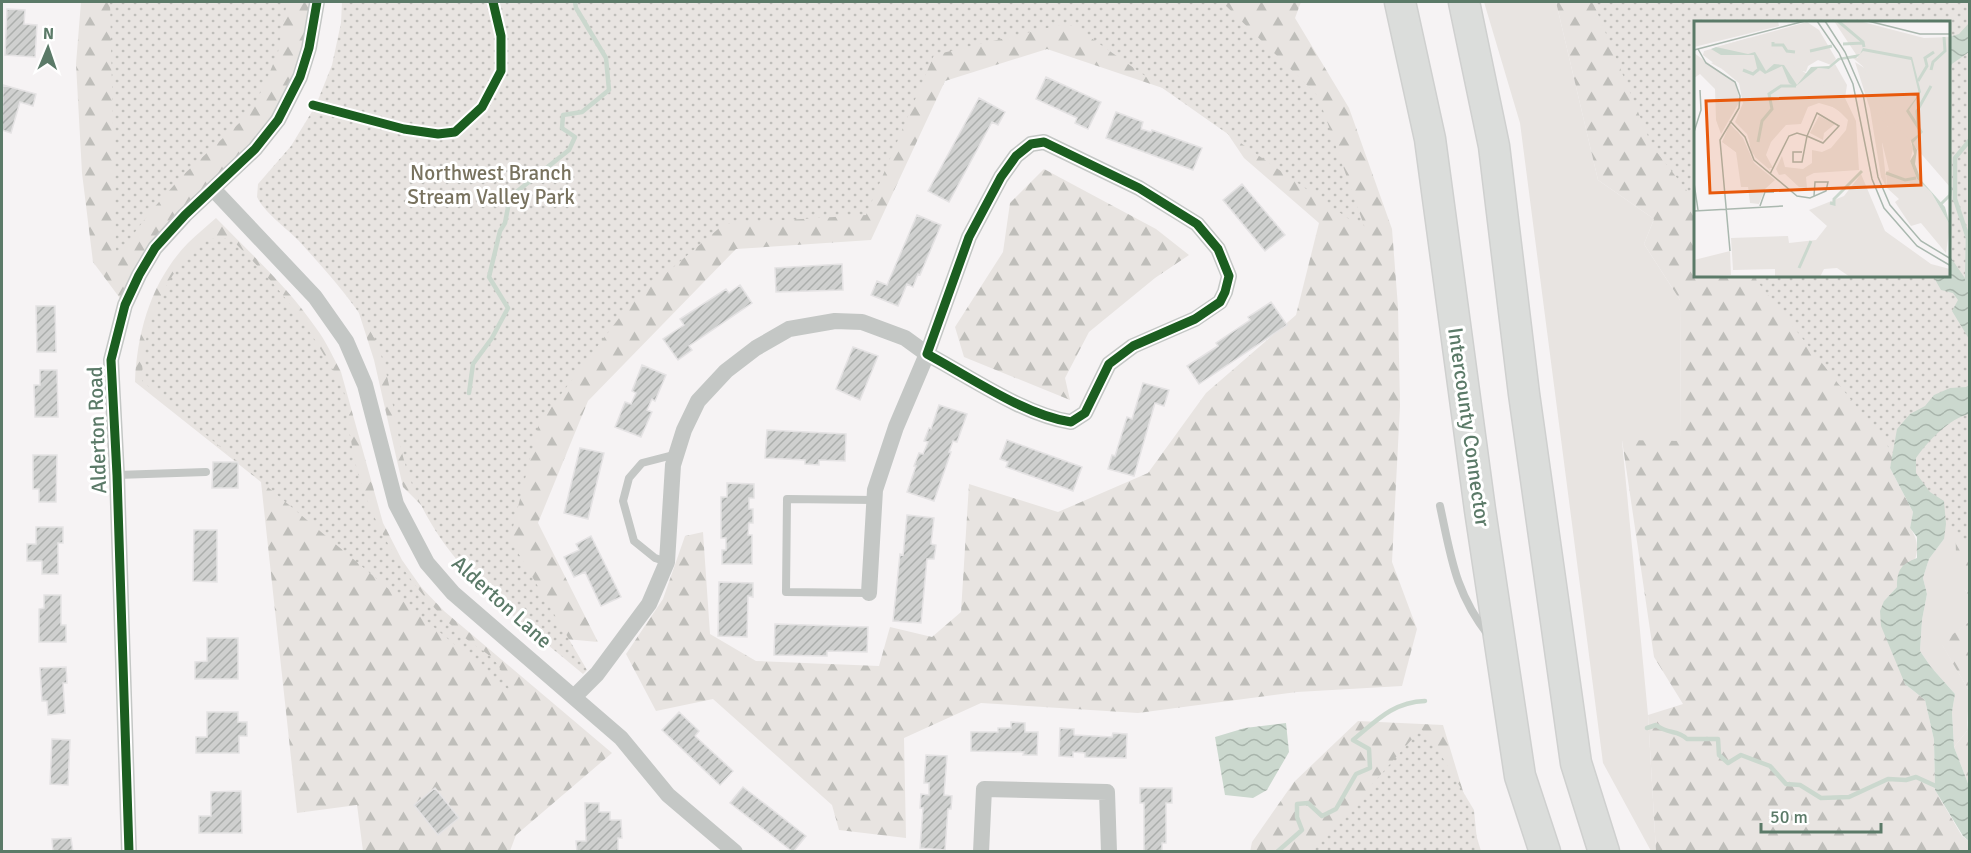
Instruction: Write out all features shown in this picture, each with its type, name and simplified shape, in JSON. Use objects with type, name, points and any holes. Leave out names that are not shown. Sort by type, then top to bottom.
[{"type":"highway","name":"Intercounty Connector","points":[[1400,2],[1430,139],[1480,510],[1520,776],[1545,852]]},
{"type":"highway","points":[[1464,2],[1494,146],[1526,406],[1576,764],[1604,852]]},
{"type":"street","name":"Alderton Road","points":[[129,852],[111,360],[125,305],[155,248],[185,215],[255,149],[278,120],[300,77],[309,48],[317,2]]},
{"type":"street","points":[[573,697],[597,674],[649,604],[668,562],[674,465],[684,430],[698,401],[726,371],[756,348],[789,329],[835,321],[862,322],[905,339],[927,354],[1051,419],[1071,422],[1085,413],[1109,364],[1133,346],[1195,319],[1220,302],[1225,292],[1228,276],[1218,249],[1197,224],[1139,188],[1044,142],[1031,144],[1016,156],[1001,177],[969,237],[927,354],[896,427],[875,490],[869,593]]},
{"type":"street","name":"Alderton Lane","points":[[214,190],[315,297],[346,341],[365,386],[396,504],[427,563],[453,593],[621,738],[668,795],[735,852]]},
{"type":"street","points":[[981,852],[984,789],[1107,792],[1109,852]]},
{"type":"lane","points":[[668,562],[655,558],[634,541],[623,501],[629,478],[642,463],[677,453]]},
{"type":"lane","points":[[117,475],[206,472]]},
{"type":"lane","points":[[869,593],[786,592],[787,499],[874,500]]},
{"type":"lane","points":[[1440,506],[1453,568],[1464,599],[1502,652]]},
{"type":"green space","points":[[81,2],[317,2],[278,120],[185,215],[125,305],[93,262],[82,173],[76,64]]},
{"type":"green space","points":[[110,2],[287,2],[278,52],[249,114],[182,176],[151,211],[116,257]]},
{"type":"green space","name":"Northwest Branch Stream Valley Park","points":[[342,2],[1222,2],[1318,96],[1366,231],[1074,26],[1060,25],[934,55],[866,215],[724,224],[629,305],[539,423],[510,539],[587,670],[583,674],[506,610],[459,563],[440,537],[423,508],[409,476],[387,376],[374,338],[357,310],[332,279],[298,240],[270,214],[257,197],[258,184],[291,146],[316,105],[332,65],[341,23]]},
{"type":"green space","points":[[352,2],[1301,2],[1295,18],[1349,108],[1392,229],[1398,307],[1400,406],[1392,562],[1417,629],[1402,686],[1297,692],[1138,713],[981,703],[904,738],[906,838],[839,830],[832,805],[713,699],[656,711],[626,654],[663,599],[685,536],[703,532],[710,634],[756,661],[879,666],[890,627],[932,637],[961,612],[969,484],[1058,512],[1148,473],[1206,393],[1296,315],[1319,223],[1244,158],[1207,103],[1047,49],[945,81],[871,240],[736,249],[588,401],[538,523],[598,642],[555,638],[403,487],[374,360],[350,285],[342,64]]},
{"type":"green space","points":[[1484,2],[1556,2],[1598,180],[1654,219],[1644,244],[1680,300],[1681,441],[1622,441],[1648,715],[1656,851],[1651,851],[1603,763],[1520,123]]},
{"type":"green space","points":[[1556,2],[1771,2],[1694,21],[1694,278],[1933,278],[1890,468],[1913,512],[1910,528],[1917,548],[1916,558],[1906,576],[1884,601],[1905,684],[1925,700],[1934,740],[1935,790],[1962,836],[1969,841],[1969,851],[1656,851],[1648,715],[1683,704],[1654,657],[1622,440],[1681,441],[1680,300],[1644,244],[1654,219],[1598,180]]},
{"type":"green space","points":[[1593,2],[1969,2],[1969,549],[1755,278],[1950,278],[1950,21],[1694,21],[1694,200],[1652,146]]},
{"type":"green space","points":[[1044,169],[1156,229],[1189,255],[1155,278],[1089,332],[1065,378],[1070,400],[964,357],[955,327],[1003,252],[1010,203]]},
{"type":"green space","points":[[216,218],[293,298],[326,344],[341,372],[383,523],[402,560],[421,587],[444,611],[612,753],[516,835],[510,851],[363,851],[357,805],[297,813],[261,482],[135,382],[143,325],[156,290],[175,258]]},
{"type":"green space","points":[[230,238],[257,265],[293,308],[338,379],[346,400],[350,435],[362,487],[381,532],[397,559],[437,611],[465,638],[497,663],[511,692],[142,381],[146,341],[166,286],[203,239]]},
{"type":"green space","points":[[1956,442],[1965,590],[1969,596],[1969,622],[1942,644],[1969,691],[1967,731],[1954,747],[1952,712],[1955,694],[1920,651],[1927,594],[1923,578],[1929,559],[1944,539],[1927,443]]},
{"type":"green space","points":[[1969,531],[1969,596],[1959,575],[1956,537]]},
{"type":"green space","points":[[1969,622],[1969,691],[1941,643]]},
{"type":"green space","points":[[1969,715],[1969,786],[1954,747],[1967,731]]},
{"type":"green space","points":[[1358,721],[1443,725],[1481,851],[1250,852],[1252,842],[1294,782]]},
{"type":"green space","points":[[1421,729],[1432,740],[1474,810],[1478,851],[1313,851]]},
{"type":"water","points":[[1969,23],[1969,52],[1950,65],[1950,37],[1959,34]]},
{"type":"water","points":[[1950,256],[1969,284],[1969,339],[1952,311],[1958,300],[1953,293],[1941,290],[1934,278],[1950,278]]},
{"type":"water","points":[[1969,385],[1969,414],[1947,425],[1926,445],[1916,458],[1916,473],[1930,492],[1944,501],[1946,524],[1944,539],[1929,559],[1923,578],[1927,594],[1920,651],[1955,694],[1952,712],[1954,747],[1969,786],[1969,841],[1963,836],[1935,790],[1934,740],[1925,700],[1905,684],[1881,626],[1880,611],[1884,601],[1897,587],[1901,568],[1917,558],[1917,537],[1910,528],[1913,512],[1890,468],[1897,429],[1910,414],[1925,406],[1934,395],[1950,388]]},
{"type":"water","points":[[1286,723],[1289,752],[1267,790],[1253,798],[1225,795],[1215,737],[1245,728]]},
{"type":"building","points":[[7,9],[25,10],[24,24],[37,25],[35,57],[5,55]]},
{"type":"building","points":[[1046,77],[1101,102],[1088,129],[1075,123],[1077,118],[1036,99]]},
{"type":"building","points":[[3,85],[36,94],[33,106],[20,102],[11,133],[2,130]]},
{"type":"building","points":[[979,98],[1005,112],[998,125],[992,122],[949,202],[928,191]]},
{"type":"building","points":[[1116,112],[1143,122],[1141,129],[1151,132],[1152,130],[1202,148],[1193,170],[1106,138]]},
{"type":"building","points":[[1242,184],[1285,235],[1265,251],[1223,200]]},
{"type":"building","points":[[917,215],[941,225],[920,275],[918,274],[913,287],[907,284],[898,306],[871,295],[877,281],[887,285]]},
{"type":"building","points":[[842,264],[843,290],[776,292],[775,268]]},
{"type":"building","points":[[740,285],[752,303],[689,346],[692,350],[678,360],[663,339],[684,325],[680,319],[726,289],[729,293]]},
{"type":"building","points":[[1271,302],[1287,325],[1199,384],[1187,366],[1218,346],[1216,343],[1250,320],[1248,317]]},
{"type":"building","points":[[36,306],[55,306],[56,352],[37,352]]},
{"type":"building","points":[[853,347],[878,356],[860,400],[836,389]]},
{"type":"building","points":[[642,365],[666,375],[655,401],[652,399],[647,410],[652,412],[641,437],[615,427],[625,402],[631,404],[636,393],[632,391]]},
{"type":"building","points":[[40,370],[57,370],[58,417],[35,417],[34,385],[40,385]]},
{"type":"building","points":[[1143,383],[1169,390],[1164,406],[1155,403],[1134,476],[1108,469],[1112,455],[1115,456],[1127,417],[1132,419]]},
{"type":"building","points":[[939,405],[967,414],[957,442],[953,441],[934,501],[907,492],[919,453],[923,454],[928,442],[924,441],[929,428],[931,429]]},
{"type":"building","points":[[767,430],[846,434],[845,461],[819,460],[819,465],[805,464],[805,460],[765,458]]},
{"type":"building","points":[[1007,440],[1082,467],[1073,491],[1006,467],[1008,462],[1000,459]]},
{"type":"building","points":[[580,448],[604,453],[588,519],[564,513]]},
{"type":"building","points":[[33,455],[57,455],[56,502],[39,502],[39,489],[33,489]]},
{"type":"building","points":[[213,462],[238,462],[238,488],[212,488]]},
{"type":"building","points":[[727,483],[754,484],[754,498],[749,498],[749,509],[753,509],[753,523],[749,523],[748,535],[752,535],[752,564],[722,564],[722,550],[726,550],[726,538],[721,538],[721,497],[727,497]]},
{"type":"building","points":[[907,515],[934,518],[931,544],[936,545],[934,559],[927,559],[921,623],[893,621],[900,554],[903,555]]},
{"type":"building","points":[[36,527],[63,527],[63,543],[58,543],[58,574],[42,574],[42,561],[27,561],[27,544],[36,544]]},
{"type":"building","points":[[194,530],[217,530],[217,582],[193,581]]},
{"type":"building","points":[[591,536],[621,597],[601,606],[585,572],[574,577],[564,557],[579,550],[576,544]]},
{"type":"building","points":[[719,582],[753,583],[753,597],[748,596],[747,637],[718,636]]},
{"type":"building","points":[[44,595],[61,595],[61,625],[66,625],[66,642],[39,642],[39,609],[44,608]]},
{"type":"building","points":[[775,624],[868,627],[867,652],[827,651],[827,656],[774,655]]},
{"type":"building","points":[[207,638],[238,638],[238,679],[195,679],[195,662],[207,661]]},
{"type":"building","points":[[66,667],[67,683],[63,683],[65,713],[48,715],[47,701],[42,701],[40,668]]},
{"type":"building","points":[[207,712],[238,712],[238,722],[247,722],[247,736],[239,736],[239,753],[196,753],[196,737],[207,737]]},
{"type":"building","points":[[679,712],[699,731],[695,736],[733,771],[720,785],[662,730]]},
{"type":"building","points":[[1011,722],[1025,723],[1025,732],[1038,732],[1037,755],[1023,755],[1024,752],[971,751],[971,732],[998,732],[998,728],[1011,728]]},
{"type":"building","points":[[1060,728],[1074,729],[1074,735],[1112,737],[1113,733],[1127,734],[1126,758],[1085,757],[1085,753],[1073,752],[1073,757],[1059,756]]},
{"type":"building","points":[[52,739],[70,740],[68,785],[50,784]]},
{"type":"building","points":[[926,755],[947,756],[944,795],[952,796],[951,809],[948,809],[945,850],[920,848],[923,808],[920,808],[921,794],[929,795],[929,783],[924,783]]},
{"type":"building","points":[[743,787],[806,836],[793,852],[730,803]]},
{"type":"building","points":[[435,788],[459,818],[438,835],[414,805]]},
{"type":"building","points":[[1140,788],[1172,788],[1172,803],[1166,803],[1166,843],[1162,843],[1162,852],[1144,852],[1144,803],[1140,803]]},
{"type":"building","points":[[241,791],[242,833],[199,833],[199,816],[211,816],[211,792]]},
{"type":"building","points":[[585,803],[599,803],[599,812],[610,812],[610,820],[621,820],[622,838],[618,838],[618,852],[577,852],[576,841],[586,841]]},
{"type":"building","points":[[71,838],[73,852],[53,852],[52,839]]},
{"type":"waterway","points":[[469,393],[473,364],[492,338],[508,308],[489,277],[510,197],[569,150],[575,137],[562,128],[563,115],[582,112],[609,90],[606,58],[576,8],[575,2]]},
{"type":"waterway","points":[[1967,286],[1968,238],[1955,199],[1955,158],[1970,140]]},
{"type":"waterway","points":[[1277,852],[1302,830],[1297,817],[1297,804],[1308,803],[1322,816],[1336,809],[1356,774],[1370,768],[1369,749],[1353,740],[1394,709],[1425,701]]},
{"type":"waterway","points":[[1647,728],[1656,725],[1687,739],[1718,739],[1719,755],[1728,763],[1741,755],[1770,766],[1786,784],[1800,785],[1821,798],[1849,797],[1888,779],[1906,780],[1916,777],[1938,787]]},
{"type":"cycle path","points":[[129,852],[111,360],[125,305],[155,248],[185,215],[255,149],[278,120],[300,77],[309,48],[317,2]]},
{"type":"cycle path","points":[[313,105],[404,129],[438,134],[455,132],[482,107],[501,71],[501,36],[493,2]]},
{"type":"cycle path","points":[[1044,142],[1139,188],[1197,224],[1218,249],[1229,276],[1220,302],[1195,319],[1133,346],[1109,364],[1085,413],[1071,422],[1035,412],[979,384],[927,354],[969,237],[1001,177],[1016,156],[1031,144],[1044,142]]}]
